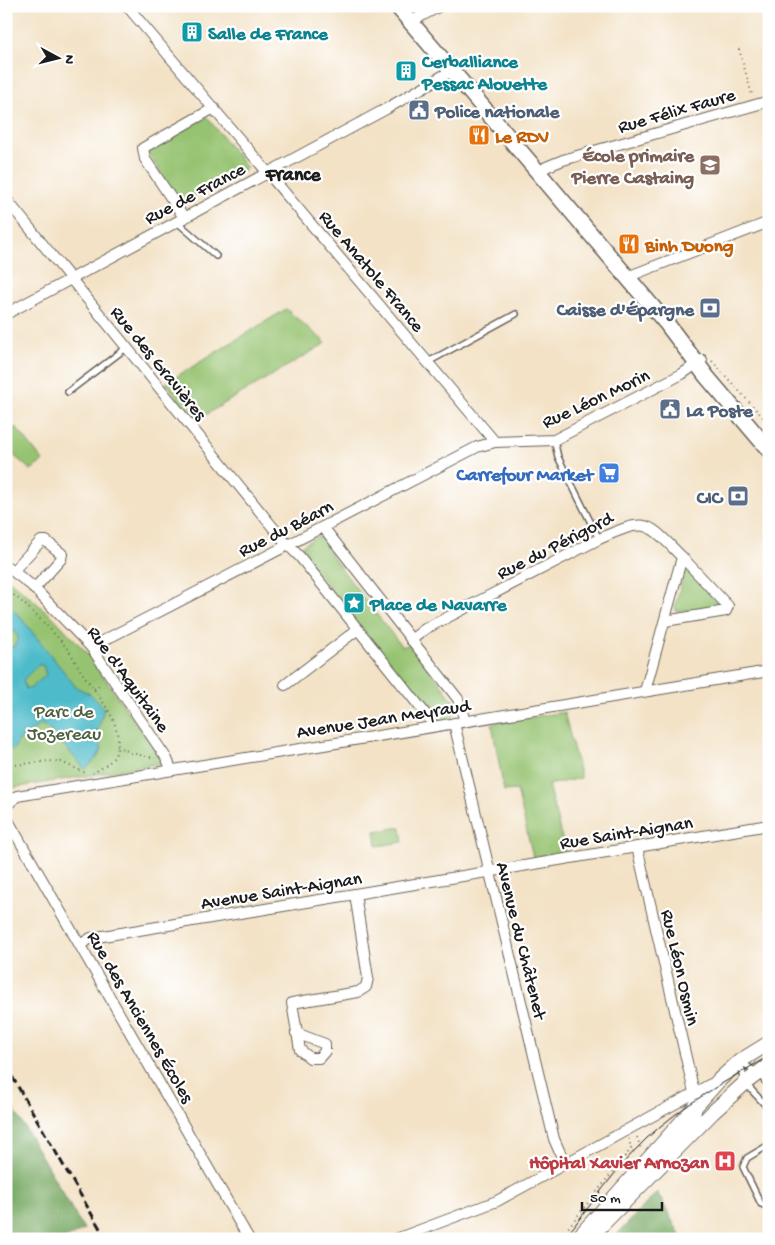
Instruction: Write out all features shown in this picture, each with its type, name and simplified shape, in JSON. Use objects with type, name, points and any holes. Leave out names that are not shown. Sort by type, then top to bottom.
[{"type":"main road","points":[[397,6],[674,331],[769,437]]},
{"type":"main road","points":[[700,361],[769,450]]},
{"type":"main road","points":[[577,1239],[695,1100],[740,1062],[769,1043]]},
{"type":"main road","points":[[589,1239],[745,1083],[763,1069]]},
{"type":"street","name":"Rue Anatole France","points":[[127,6],[496,442]]},
{"type":"street","points":[[410,22],[440,6]]},
{"type":"street","name":"Rue de France","points":[[6,314],[267,172],[387,112],[451,71]]},
{"type":"street","name":"Rue Félix Faure","points":[[539,174],[546,167],[563,160],[769,101]]},
{"type":"street","points":[[179,219],[144,159],[143,148],[214,108]]},
{"type":"street","name":"Rue des Gravières","points":[[6,200],[288,545]]},
{"type":"street","points":[[627,276],[769,222]]},
{"type":"street","name":"Rue Léon Morin","points":[[496,442],[554,440],[682,374],[700,361]]},
{"type":"street","name":"Rue du Béarn","points":[[91,647],[477,447],[496,442]]},
{"type":"street","name":"Rue du Périgord","points":[[411,640],[425,630],[599,539],[629,526],[643,524],[653,528],[728,606],[726,611],[665,621]]},
{"type":"street","points":[[323,527],[458,700],[465,721]]},
{"type":"street","name":"Rue d'Aquitaine","points":[[34,589],[61,559],[62,554],[46,541],[41,541],[9,569],[34,589],[91,647],[167,759],[171,769]]},
{"type":"street","points":[[288,545],[300,557],[358,629],[431,721],[432,726]]},
{"type":"street","points":[[645,692],[682,558]]},
{"type":"street","points":[[285,685],[358,629]]},
{"type":"street","name":"Avenue Jean Meyraud","points":[[6,806],[17,796],[769,671]]},
{"type":"street","name":"Avenue du Châtenet","points":[[454,723],[554,1139],[565,1164]]},
{"type":"street","name":"Rue des Anciennes Écoles","points":[[6,810],[6,817],[81,944],[249,1239]]},
{"type":"street","name":"Rue Saint-Aignan","points":[[489,872],[769,825]]},
{"type":"street","name":"Rue Léon Osmin","points":[[637,847],[695,1100]]},
{"type":"street","name":"Avenue Saint-Aignan","points":[[81,944],[91,938],[489,872]]},
{"type":"street","points":[[296,1033],[292,1002],[358,992],[366,987],[368,978],[355,894]]},
{"type":"street","points":[[396,1239],[497,1201],[629,1130],[695,1100],[695,1117],[665,1153],[652,1174]]},
{"type":"lane","points":[[179,219],[216,256]]},
{"type":"lane","points":[[428,362],[516,314]]},
{"type":"lane","points":[[68,392],[126,348]]},
{"type":"lane","points":[[554,440],[558,456],[599,539]]},
{"type":"lane","points":[[740,1062],[763,1069],[769,1086]]},
{"type":"lane","points":[[740,1062],[745,1083],[769,1109]]},
{"type":"lane","points":[[769,1145],[747,1158],[743,1167],[761,1204],[769,1207]]},
{"type":"path","points":[[739,49],[755,105]]},
{"type":"path","points":[[763,418],[769,414]]},
{"type":"path","points":[[6,589],[24,604],[68,649],[83,675],[106,704],[113,722],[117,746],[116,754],[102,768],[90,774],[77,771],[61,762],[49,761],[6,766]]},
{"type":"path","points":[[117,746],[131,753],[167,759]]},
{"type":"path","points":[[559,1239],[631,1149],[629,1130]]},
{"type":"path","points":[[6,1222],[16,1239]]},
{"type":"green space","points":[[207,117],[247,168],[180,204],[146,150]]},
{"type":"green space","points":[[286,309],[326,343],[195,421],[166,383]]},
{"type":"green space","points":[[16,427],[43,461],[31,470],[6,449],[6,434]]},
{"type":"green space","name":"Place de Navarre","points":[[316,537],[323,537],[330,542],[326,549],[402,647],[410,644],[456,704],[453,717],[441,720],[434,719],[308,561],[302,550],[303,545]]},
{"type":"green space","points":[[688,571],[720,605],[717,608],[676,611],[675,606],[684,573]]},
{"type":"green space","name":"Parc de Jozereau","points":[[6,577],[53,617],[86,652],[164,763],[6,789]]},
{"type":"green space","points":[[564,712],[581,778],[548,785],[566,853],[533,857],[517,790],[504,791],[492,724]]},
{"type":"green space","points":[[401,827],[403,842],[377,846],[375,831]]},
{"type":"green space","points":[[6,1095],[84,1230],[63,1239],[6,1239]]},
{"type":"green space","points":[[657,1192],[682,1239],[613,1239]]},
{"type":"water","points":[[6,607],[17,613],[76,687],[90,694],[104,708],[97,734],[102,749],[96,759],[85,769],[51,731],[41,724],[20,739],[13,750],[6,745],[6,646],[14,647],[18,638],[15,631],[11,631],[6,637]],"holes":[[[38,665],[43,665],[46,675],[31,688],[26,689],[23,680]]]},
{"type":"tram line","points":[[564,1239],[614,1175],[646,1139],[689,1104],[769,1056]]},
{"type":"railway","points":[[6,1066],[106,1239]]},
{"type":"place","name":"Salle de France","points":[[192,32]]},
{"type":"place","name":"Cerballiance Pessac Alouette","points":[[406,71]]},
{"type":"place","name":"Police nationale","points":[[419,110]]},
{"type":"place","name":"Le RDV","points":[[479,135]]},
{"type":"place","name":"École primaire Pierre Castaing","points":[[710,165]]},
{"type":"place","name":"Binh Duong","points":[[629,244]]},
{"type":"place","name":"Caisse d'Épargne","points":[[710,308]]},
{"type":"place","name":"La Poste","points":[[670,409]]},
{"type":"place","name":"Carrefour Market","points":[[609,473]]},
{"type":"place","name":"CIC","points":[[738,496]]},
{"type":"place","name":"Place de Navarre","points":[[354,603]]},
{"type":"place","name":"Hôpital Xavier Arnozan","points":[[725,1161]]},
{"type":"district","name":"France","points":[[293,173]]}]
